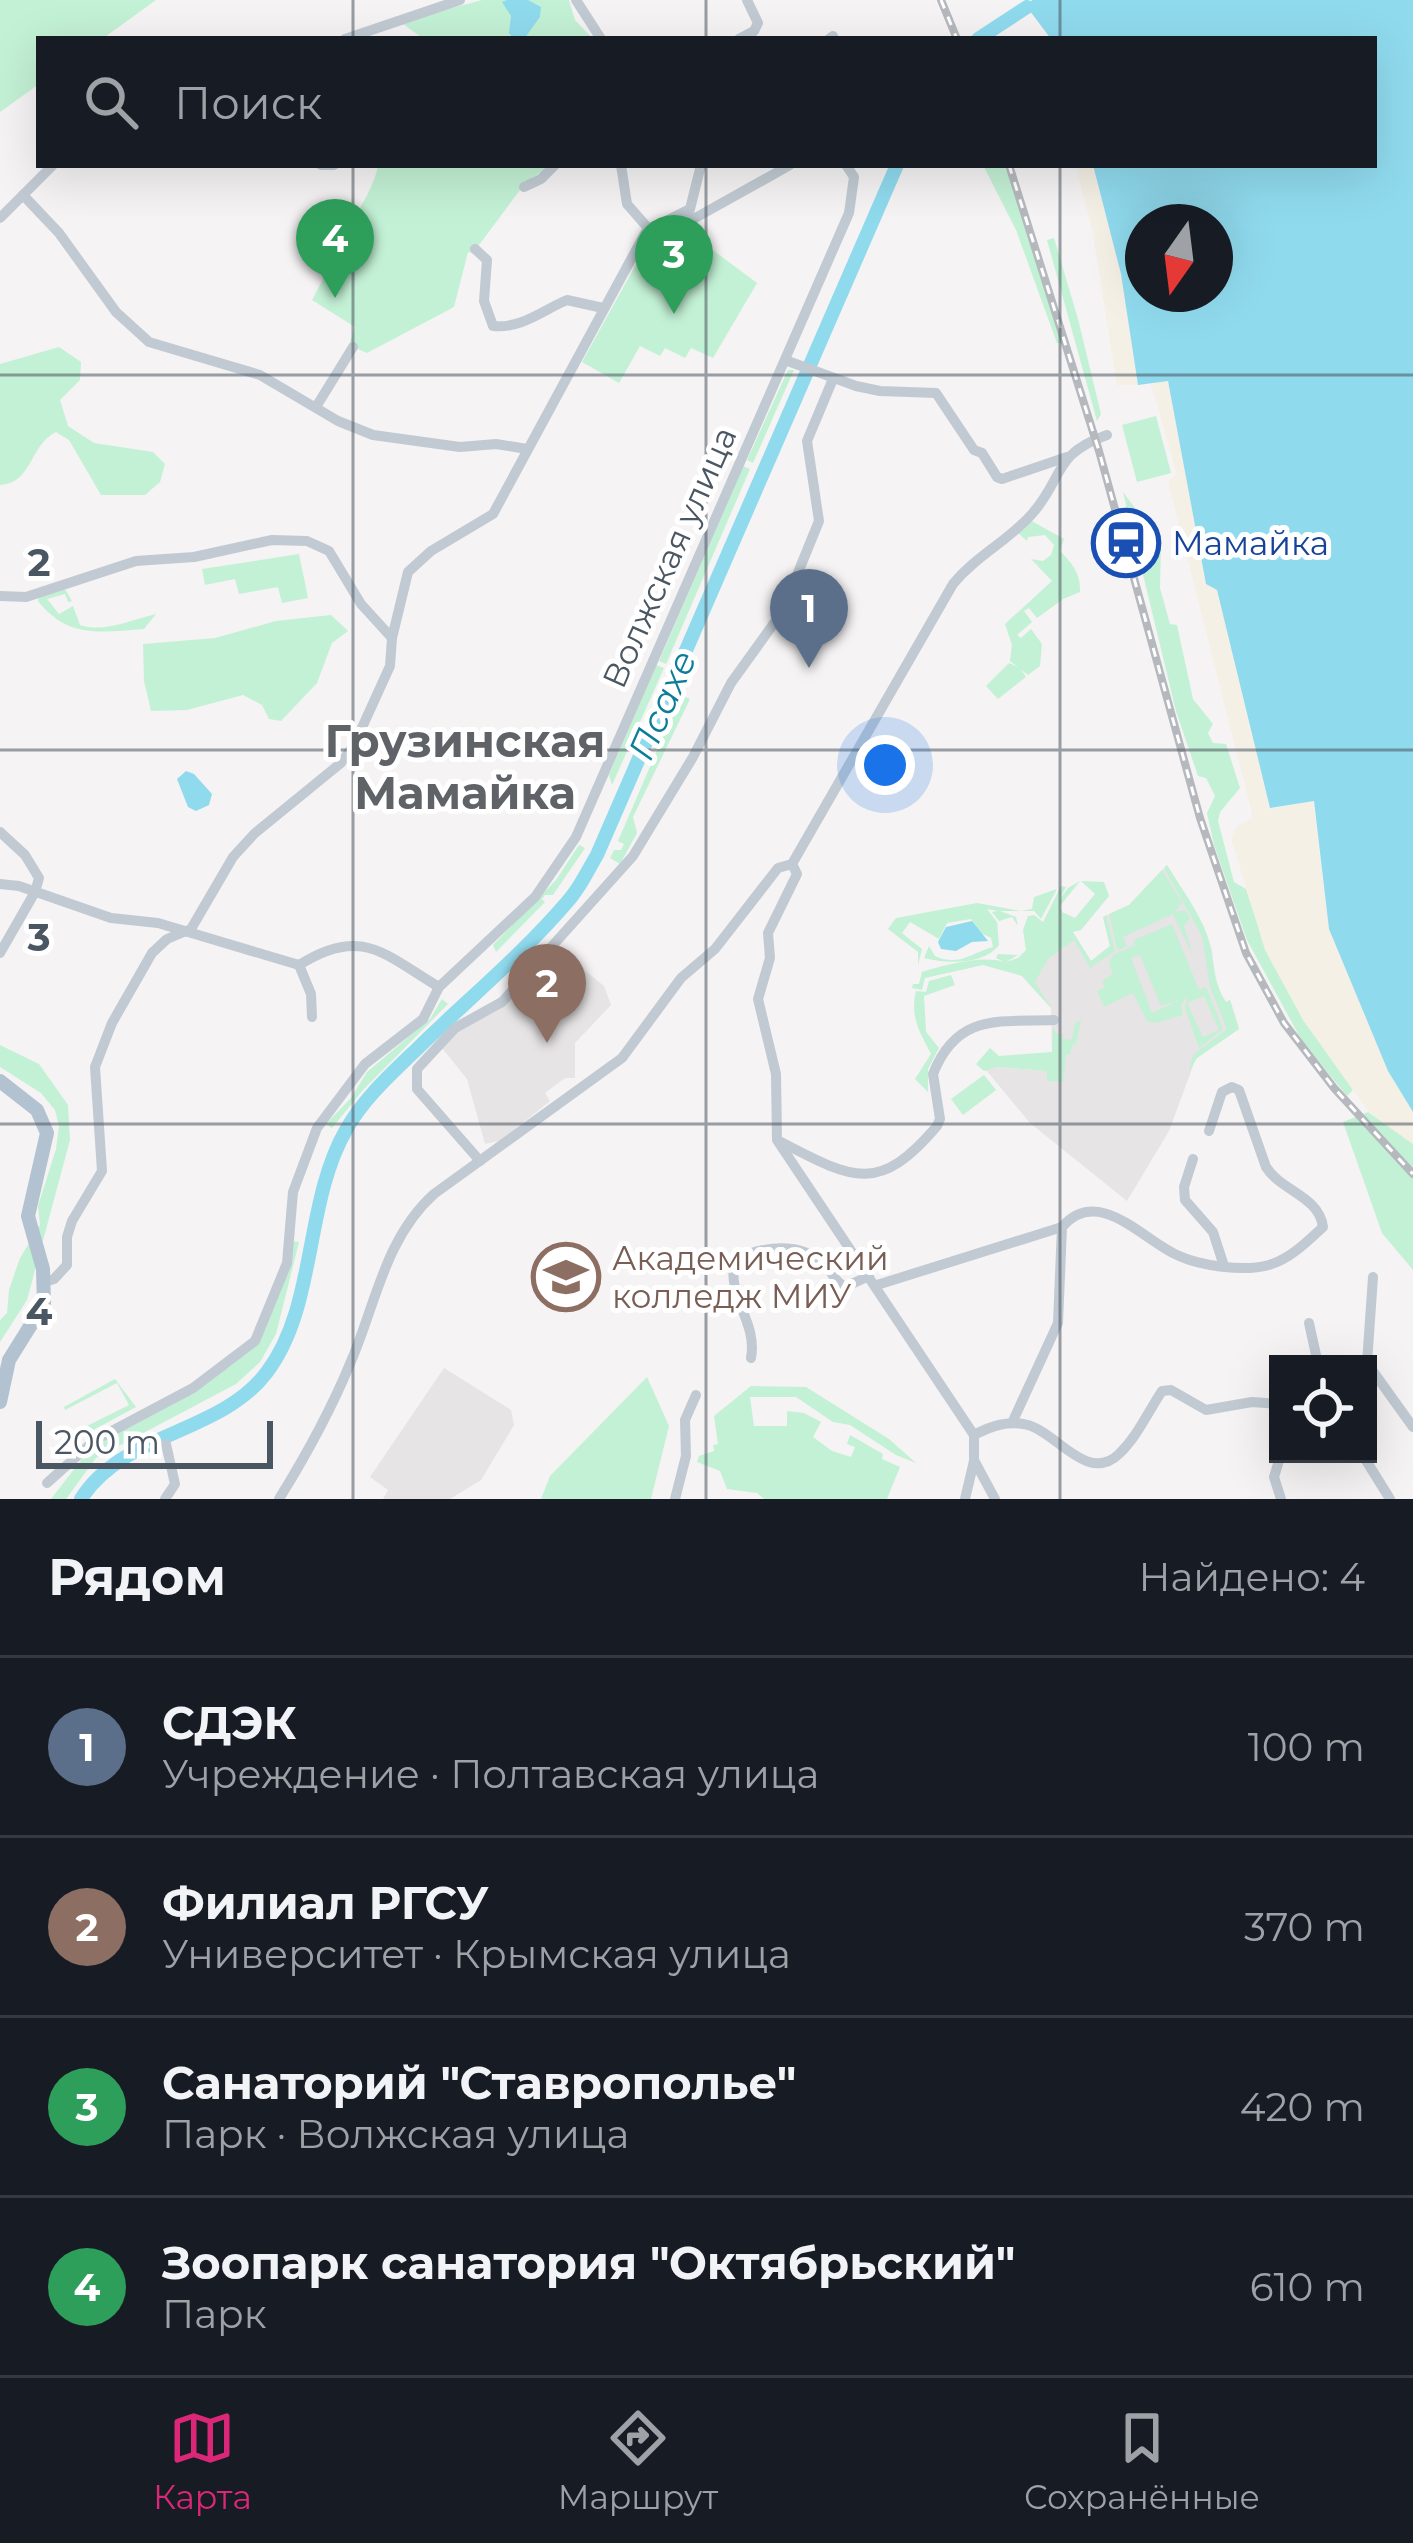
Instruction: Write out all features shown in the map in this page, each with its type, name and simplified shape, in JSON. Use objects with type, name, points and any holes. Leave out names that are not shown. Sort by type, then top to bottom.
[{"type":"main road","points":[[0,1081],[37,1110],[47,1132],[28,1216],[45,1282],[42,1310],[9,1360],[0,1402]]},
{"type":"street","points":[[354,36],[460,0]]},
{"type":"street","points":[[576,0],[600,36]]},
{"type":"street","points":[[745,36],[754,31],[758,20],[747,0]]},
{"type":"street","points":[[0,218],[50,168]]},
{"type":"street","points":[[524,187],[552,168]]},
{"type":"street","points":[[621,168],[627,204],[654,227]]},
{"type":"street","points":[[45,1282],[67,1265],[72,1221],[102,1171],[97,1055],[152,953],[196,922],[220,875],[254,834],[341,764],[390,666],[408,572],[431,551],[494,514],[603,308],[654,227],[690,209],[700,168]]},
{"type":"street","points":[[654,227],[697,218],[785,168]]},
{"type":"street","name":"Волжская улица","points":[[47,1484],[95,1440],[193,1388],[255,1341],[287,1263],[293,1192],[317,1128],[365,1064],[423,1019],[440,987],[535,897],[573,843],[849,212],[854,177],[848,168]]},
{"type":"street","points":[[23,195],[59,232],[134,331],[158,346],[271,380],[373,435],[460,447],[496,444],[527,449]]},
{"type":"street","points":[[475,249],[488,266],[484,301],[493,326],[542,315],[568,300],[603,308]]},
{"type":"street","points":[[316,407],[353,347]]},
{"type":"street","points":[[785,360],[880,391],[936,393],[1002,479],[1067,457],[1107,435]]},
{"type":"street","points":[[480,1161],[417,1089],[417,1069],[455,1028],[502,1002],[624,867],[672,793],[730,682],[782,612],[819,520],[807,440],[824,375]]},
{"type":"street","points":[[279,1499],[331,1408],[396,1244],[427,1201],[622,1058],[681,978],[715,949],[778,868],[792,864],[953,584],[970,563],[1033,514],[1067,457]]},
{"type":"street","points":[[0,596],[26,597],[136,561],[194,557],[272,540],[307,542],[329,551],[361,604],[392,638]]},
{"type":"street","points":[[0,832],[25,855],[39,878],[0,953]]},
{"type":"street","points":[[792,864],[797,874],[768,933],[770,958],[758,999],[776,1074],[777,1140],[974,1435],[965,1499]]},
{"type":"street","points":[[0,884],[111,918],[139,919],[299,965],[338,946],[364,945],[381,950],[440,987]]},
{"type":"street","points":[[299,965],[311,994],[311,1017]]},
{"type":"street","points":[[777,1140],[837,1168],[869,1175],[889,1171],[937,1126],[933,1074],[960,1033],[975,1025],[1054,1019]]},
{"type":"street","points":[[1012,1423],[1058,1323],[1062,1227],[1069,1218],[1084,1212],[1127,1221],[1173,1254],[1224,1266],[1269,1265],[1323,1227],[1315,1207],[1272,1177],[1239,1090],[1222,1093],[1209,1131]]},
{"type":"street","points":[[1193,1159],[1185,1200],[1213,1232],[1224,1266]]},
{"type":"street","points":[[751,1358],[749,1323],[734,1292],[731,1273],[736,1258],[760,1248],[787,1247],[826,1265],[845,1287],[1062,1227]]},
{"type":"street","points":[[1366,1355],[1373,1277]]},
{"type":"street","points":[[1309,1323],[1316,1355]]},
{"type":"street","points":[[1377,1380],[1413,1427]]},
{"type":"street","points":[[974,1435],[992,1426],[1033,1426],[1083,1460],[1105,1463],[1117,1457],[1135,1435],[1162,1391],[1171,1390],[1206,1410],[1269,1403]]},
{"type":"street","points":[[674,1499],[686,1456],[685,1420],[696,1395]]},
{"type":"street","points":[[164,1499],[175,1484],[166,1444]]},
{"type":"street","points":[[974,1460],[995,1499]]},
{"type":"street","points":[[1278,1463],[1274,1477],[1281,1499]]},
{"type":"street","points":[[1368,1463],[1390,1499]]},
{"type":"shaded area","points":[[1167,865],[1204,927],[1216,987],[1226,1002],[1230,1000],[1239,1029],[1196,1058],[1169,1131],[1127,1201],[1030,1123],[986,1070],[1048,1071],[1051,1008],[1022,976],[1072,931],[1091,961],[1110,946],[1103,917],[1129,905]]},
{"type":"shaded area","points":[[583,969],[604,986],[611,1005],[575,1043],[575,1078],[565,1078],[545,1093],[550,1101],[502,1140],[485,1144],[467,1079],[442,1048],[460,1028],[495,1012],[532,974],[556,982]]},
{"type":"shaded area","points":[[444,1368],[511,1410],[514,1425],[481,1480],[450,1499],[383,1499],[388,1490],[370,1477]]},
{"type":"green space","points":[[0,0],[156,0],[106,36],[36,36],[36,86],[0,112]]},
{"type":"green space","points":[[482,0],[569,0],[575,20],[590,36],[420,36],[400,22]]},
{"type":"green space","points":[[377,168],[547,168],[526,182],[473,253],[468,252],[454,307],[367,353],[349,345],[355,327],[312,300],[339,250],[351,242]]},
{"type":"green space","points":[[985,168],[1005,168],[1026,215],[1064,342],[1057,343],[1016,230]]},
{"type":"green space","points":[[693,228],[714,251],[757,283],[713,358],[691,348],[685,358],[665,348],[660,356],[640,346],[619,383],[582,362],[649,241]]},
{"type":"green space","points":[[1054,238],[1101,414],[1097,421],[1047,240]]},
{"type":"green space","points":[[59,347],[81,362],[80,380],[60,400],[68,426],[94,443],[153,452],[165,464],[160,482],[145,495],[101,495],[69,440],[56,432],[40,445],[19,478],[0,485],[0,364]]},
{"type":"green space","points":[[788,370],[794,370],[753,463],[747,460]]},
{"type":"green space","points":[[1156,416],[1171,473],[1137,482],[1122,425]]},
{"type":"green space","points":[[743,466],[750,469],[666,664],[659,661]]},
{"type":"green space","points":[[1123,492],[1161,543],[1160,588],[1170,624],[1177,625],[1193,699],[1213,724],[1208,733],[1213,743],[1226,744],[1240,788],[1218,821],[1234,882],[1246,889],[1291,994],[1353,1090],[1347,1096],[1302,1041],[1247,940],[1214,845],[1207,813],[1215,796],[1206,778],[1198,776],[1176,711]]},
{"type":"green space","points":[[1028,519],[1064,539],[1060,551],[1075,569],[1080,592],[1037,618],[1029,608],[1024,611],[1032,622],[1017,635],[1021,638],[1031,629],[1042,644],[1040,666],[1028,675],[1010,661],[1012,645],[1005,624],[1052,581],[1031,559],[1043,561],[1054,545],[1045,535],[1027,541],[1017,532]]},
{"type":"green space","points":[[299,554],[308,598],[282,603],[278,587],[239,594],[235,579],[205,585],[202,569]]},
{"type":"green space","points":[[65,589],[72,601],[65,594],[47,599],[59,614],[73,606],[80,625],[108,627],[156,614],[144,629],[73,627],[38,601],[39,595]]},
{"type":"green space","points":[[331,615],[348,631],[332,643],[317,683],[281,721],[269,719],[262,705],[243,695],[187,710],[151,711],[143,644],[215,638],[276,621]]},
{"type":"green space","points":[[1009,663],[1026,677],[998,699],[986,686]]},
{"type":"green space","points":[[656,665],[664,668],[612,785],[609,775]]},
{"type":"green space","points":[[681,695],[690,699],[633,817],[637,833],[620,864],[610,858],[624,844],[618,841]]},
{"type":"green space","points":[[579,845],[585,848],[553,895],[545,895],[545,902],[496,952],[493,945],[556,880]]},
{"type":"green space","points":[[1167,865],[1203,926],[1218,986],[1226,1002],[1230,1000],[1239,1029],[1197,1058],[1189,1071],[1193,1055],[1227,1029],[1210,987],[1202,936],[1164,868]]},
{"type":"green space","points":[[1162,870],[1182,903],[1175,912],[1185,910],[1190,918],[1184,926],[1193,956],[1173,914],[1123,937],[1127,946],[1118,950],[1116,945],[1109,914],[1129,905]]},
{"type":"green space","points":[[1080,881],[1060,906],[1062,912],[1075,918],[1095,894],[1081,881],[1104,882],[1109,896],[1081,930],[1073,932],[1091,961],[1110,946],[1106,915],[1115,951],[1090,968],[1074,940],[1048,959],[1035,982],[1051,1008],[1022,976],[983,965],[925,978],[922,990],[912,988],[919,984],[922,972],[931,969],[975,960],[1004,962],[996,958],[998,954],[1018,955],[1006,962],[1018,958],[1026,950],[1023,930],[1028,916],[1043,922],[1061,886],[1066,887],[1059,900]]},
{"type":"green space","points":[[1057,889],[1041,919],[1034,911],[1021,911],[1032,909],[1034,897]]},
{"type":"green space","points":[[977,903],[1021,911],[1000,911],[1016,917],[1018,926],[1012,917],[999,921],[992,912],[998,911],[987,909],[997,922],[999,945],[984,956],[964,961],[924,958],[929,946],[935,956],[951,960],[993,947],[991,938],[971,919],[947,923],[939,939],[910,922],[902,933],[922,949],[918,965],[918,952],[888,929],[896,918]]},
{"type":"green space","points":[[1172,924],[1199,990],[1206,987],[1223,1029],[1199,1048],[1185,1008],[1187,996],[1181,1005],[1183,1015],[1156,1023],[1147,1021],[1133,993],[1104,1007],[1097,991],[1113,974],[1109,963],[1113,955],[1135,945],[1134,940]],"holes":[[[1140,955],[1161,1006],[1180,1000],[1152,1013],[1131,958]],[[1204,996],[1219,1030],[1203,1037],[1187,1003]]]},
{"type":"green space","points":[[951,975],[955,985],[924,996],[926,1032],[939,1048],[928,1069],[928,1092],[915,1079],[931,1054],[919,1031],[914,1000],[916,991],[926,992],[929,981]]},
{"type":"green space","points":[[442,999],[448,1004],[332,1128],[326,1124],[367,1072],[430,1019]]},
{"type":"green space","points":[[1081,1020],[1076,1044],[1066,1055],[1063,1082],[1047,1081],[1047,1071],[997,1067],[984,1071],[976,1064],[990,1048],[999,1056],[1052,1052],[1053,1027],[1064,1040],[1072,1039],[1075,1023]]},
{"type":"green space","points":[[0,1045],[39,1064],[68,1105],[70,1140],[27,1300],[0,1342],[0,1320],[7,1313],[9,1290],[20,1258],[40,1225],[38,1206],[59,1126],[55,1110],[41,1093],[0,1067]]},
{"type":"green space","points":[[984,1075],[996,1090],[963,1115],[951,1099]]},
{"type":"green space","points":[[1368,1112],[1413,1144],[1413,1270],[1382,1233],[1343,1122]]},
{"type":"green space","points":[[292,1241],[299,1242],[276,1334],[260,1362],[236,1384],[96,1458],[66,1499],[51,1499],[92,1446],[198,1387],[249,1352],[291,1261]]},
{"type":"green space","points":[[647,1377],[669,1426],[651,1499],[541,1499],[550,1476]]},
{"type":"green space","points":[[115,1379],[136,1407],[82,1436],[79,1430],[129,1405],[117,1383],[64,1407]]},
{"type":"green space","points":[[751,1386],[806,1387],[889,1439],[916,1463],[850,1425],[833,1422],[796,1397],[750,1397],[754,1426],[787,1426],[787,1411],[804,1413],[821,1422],[813,1437],[832,1451],[851,1457],[855,1447],[847,1444],[850,1435],[900,1467],[887,1499],[764,1499],[757,1493],[727,1489],[720,1471],[697,1462],[718,1444],[714,1416]]},
{"type":"sand","points":[[1077,168],[1094,168],[1121,274],[1138,385],[1117,385],[1093,234]]},
{"type":"sand","points":[[1168,380],[1206,584],[1217,590],[1270,809],[1313,801],[1329,929],[1388,1071],[1413,1112],[1413,1144],[1368,1111],[1303,1020],[1265,950],[1231,838],[1252,813],[1168,482],[1177,474],[1151,384]]},
{"type":"water","points":[[528,0],[541,7],[540,17],[526,36],[509,33],[511,16],[502,2]]},
{"type":"water","points":[[1032,0],[1413,0],[1413,1112],[1388,1071],[1329,929],[1314,801],[1270,808],[1217,590],[1206,584],[1168,381],[1138,385],[1127,312],[1233,312],[1233,204],[1125,204],[1125,300],[1094,168],[1377,168],[1377,36],[1049,36],[1027,7]]},
{"type":"water","points":[[186,771],[212,794],[209,805],[196,811],[188,807],[177,779]]},
{"type":"water","points":[[972,921],[988,941],[972,942],[956,951],[941,949],[938,942],[946,927]]},
{"type":"waterway","name":"Псахе","points":[[983,36],[1027,7]]},
{"type":"waterway","name":"Псахе","points":[[81,1499],[121,1460],[224,1409],[267,1372],[295,1317],[323,1189],[353,1119],[388,1077],[532,940],[580,885],[896,168]]},
{"type":"railway","points":[[941,0],[956,36]]},
{"type":"railway","points":[[1010,168],[1099,451],[1200,818],[1246,953],[1284,1023],[1334,1088],[1413,1174]]},
{"type":"place","name":"Зоопарк санатория \"Октябрьский\"","points":[[335,298]]},
{"type":"place","name":"Санаторий \"Ставрополье\"","points":[[674,314]]},
{"type":"place","name":"Мамайка","points":[[1126,543]]},
{"type":"place","name":"СДЭК","points":[[809,668]]},
{"type":"place","name":"Филиал РГСУ","points":[[547,1043]]},
{"type":"place","name":"Академический колледж МИУ","points":[[566,1277]]},
{"type":"district","name":"Грузинская Мамайка","points":[[465,766]]}]
